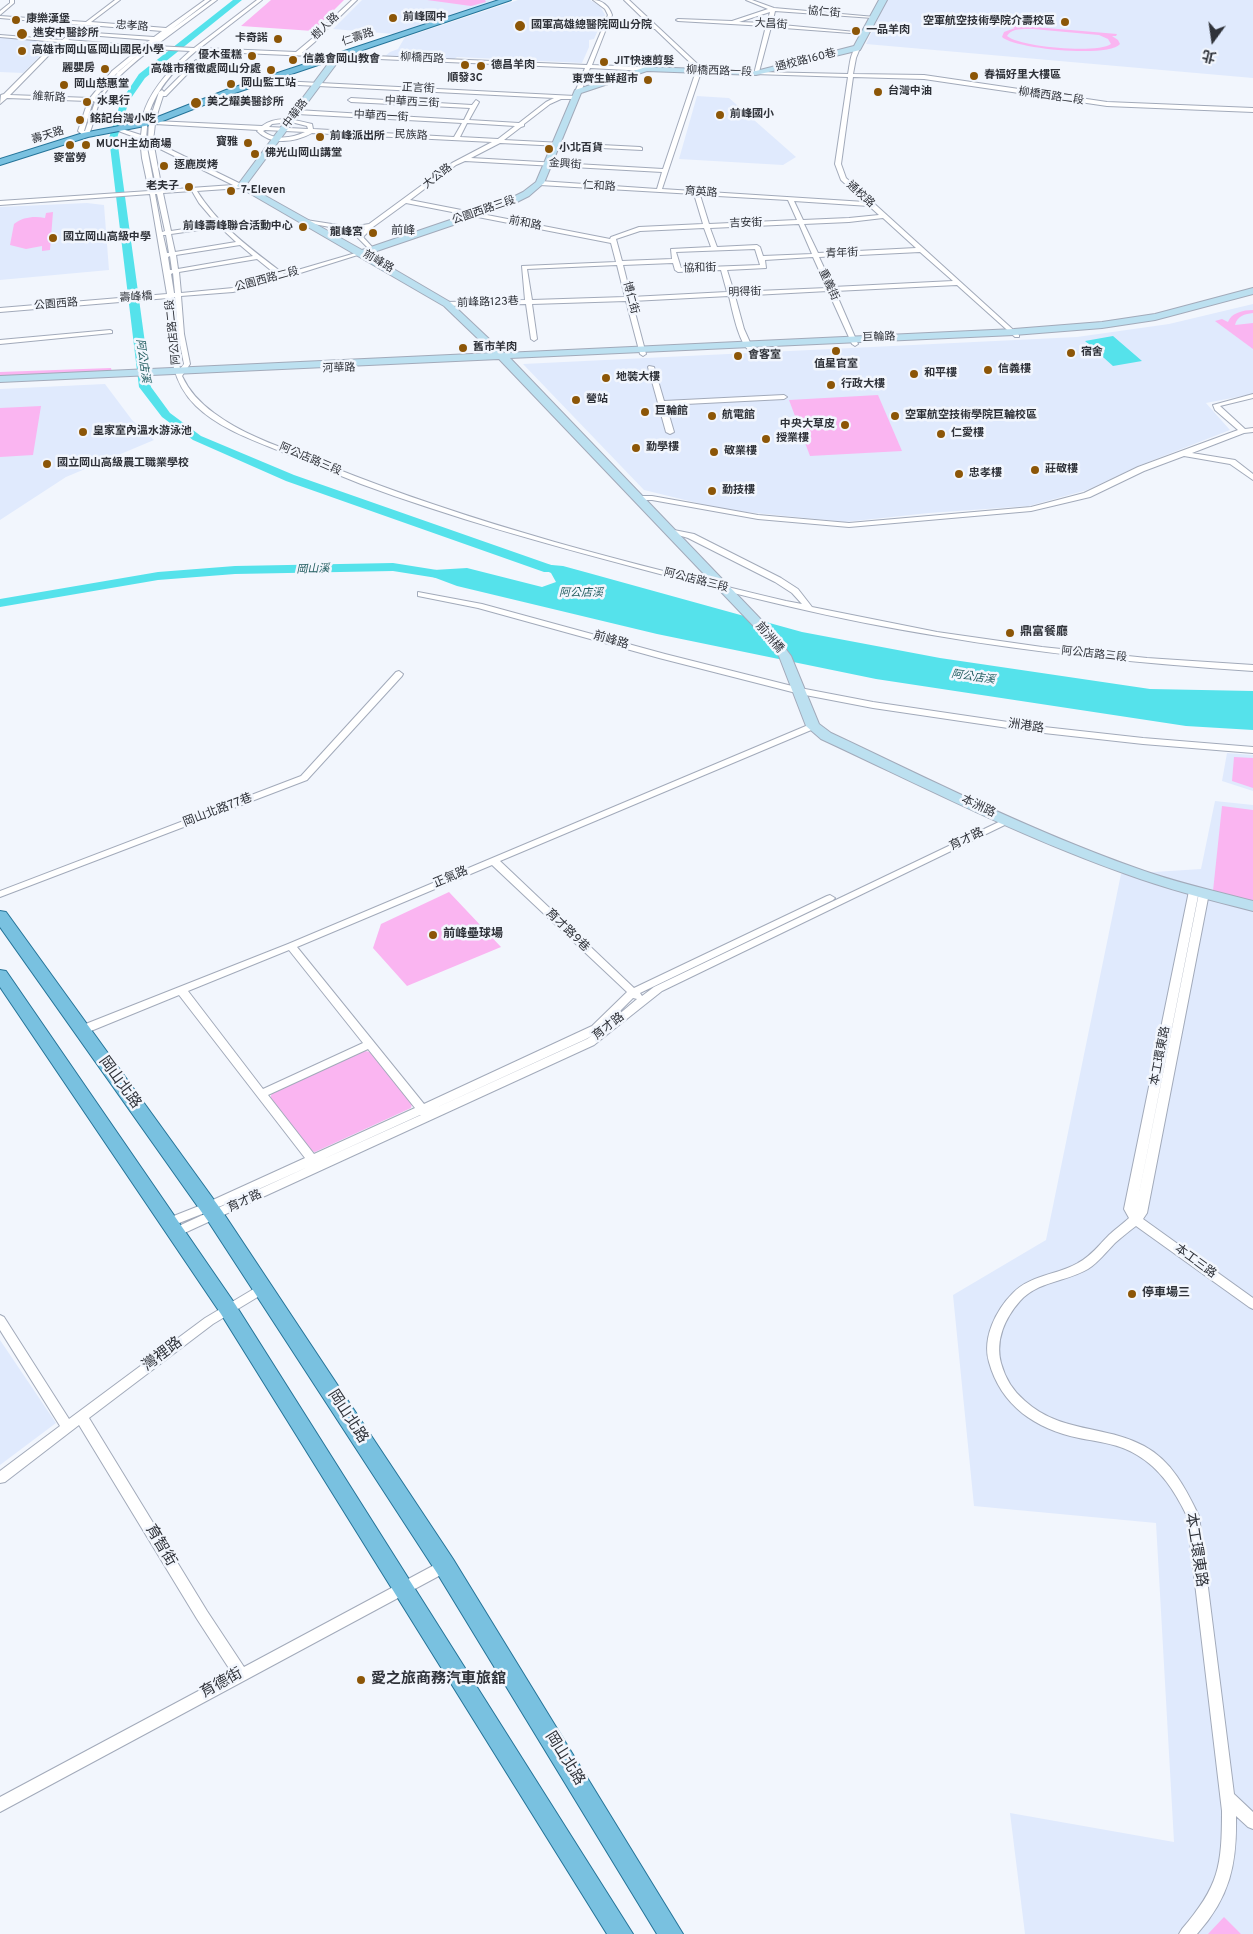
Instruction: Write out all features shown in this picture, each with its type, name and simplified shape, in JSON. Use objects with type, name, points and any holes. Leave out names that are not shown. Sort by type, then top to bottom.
[{"type":"main road","name":"仁壽路","points":[[116,130],[133,130],[261,82],[507,0]]},
{"type":"main road","name":"壽天路","points":[[0,162],[86,135],[116,130]]},
{"type":"main road","name":"岡山北路","points":[[0,916],[212,1212],[445,1566],[671,1934]]},
{"type":"main road","points":[[0,976],[228,1309],[402,1589],[621,1934]]},
{"type":"street","points":[[0,102],[3,96],[63,41],[118,0]]},
{"type":"street","points":[[86,135],[82,132],[95,100],[109,79],[144,47],[208,0]]},
{"type":"street","points":[[95,100],[115,80],[175,30],[215,0]]},
{"type":"street","name":"阿公店路二段","points":[[156,193],[146,168],[143,138],[157,102],[164,90],[182,69],[235,26],[260,0]]},
{"type":"street","name":"阿公店路二段","points":[[172,272],[164,255],[159,234],[159,212],[148,123],[149,103],[174,69],[194,49],[266,0]]},
{"type":"street","name":"樹人路","points":[[297,54],[322,33],[348,3],[355,0]]},
{"type":"street","points":[[596,0],[609,12],[605,28],[656,28]]},
{"type":"street","points":[[626,0],[702,71],[698,74],[658,190]]},
{"type":"street","name":"協仁街","points":[[748,0],[773,9],[873,17]]},
{"type":"street","name":"通校路","points":[[883,0],[856,48],[838,164],[840,172],[844,179],[884,216],[1016,334]]},
{"type":"street","points":[[0,15],[12,1]]},
{"type":"street","points":[[316,31],[342,5],[348,3]]},
{"type":"street","points":[[732,23],[746,16],[773,9],[756,73]]},
{"type":"street","name":"忠孝路","points":[[0,15],[175,30]]},
{"type":"street","name":"大昌街","points":[[678,20],[864,33]]},
{"type":"street","points":[[228,25],[235,26]]},
{"type":"street","name":"公園西路三段","points":[[366,251],[522,198],[540,183],[605,28]]},
{"type":"street","points":[[75,33],[156,39]]},
{"type":"street","name":"柳橋西路","points":[[0,36],[155,48],[588,66]]},
{"type":"street","name":"通校路160巷","points":[[756,73],[856,48]]},
{"type":"street","name":"中華路","points":[[241,186],[339,55]]},
{"type":"street","points":[[164,96],[196,62]]},
{"type":"street","name":"柳橋西路一段","points":[[588,66],[850,77]]},
{"type":"street","points":[[576,95],[646,69]]},
{"type":"street","name":"柳橋西路二段","points":[[850,77],[924,77],[1107,104],[1253,110]]},
{"type":"street","name":"正言街","points":[[261,82],[563,97],[576,95]]},
{"type":"street","points":[[338,120],[360,86]]},
{"type":"street","points":[[456,139],[481,92]]},
{"type":"street","name":"維新路","points":[[3,96],[95,100]]},
{"type":"street","name":"大公路","points":[[306,222],[351,229],[371,226],[463,159],[499,141],[522,125],[548,102],[563,97]]},
{"type":"street","name":"中華西三街","points":[[351,100],[473,106]]},
{"type":"street","name":"中華西一街","points":[[297,112],[522,125]]},
{"type":"street","points":[[291,120],[310,125],[311,131],[295,138],[277,139],[262,134],[261,128],[270,123],[291,120]]},
{"type":"street","name":"民族路","points":[[148,123],[640,149]]},
{"type":"street","points":[[331,132],[335,126]]},
{"type":"street","name":"前峰路","points":[[133,130],[150,142],[241,186],[306,222],[366,251],[447,304],[503,358],[735,600]]},
{"type":"street","name":"金興街","points":[[463,159],[666,171]]},
{"type":"street","points":[[146,168],[154,167]]},
{"type":"street","name":"仁和路","points":[[540,183],[658,190]]},
{"type":"street","points":[[0,203],[241,186]]},
{"type":"street","points":[[194,190],[200,200],[223,225],[283,277]]},
{"type":"street","name":"育英路","points":[[658,190],[871,204]]},
{"type":"street","name":"協和街","points":[[696,193],[714,248]]},
{"type":"street","name":"重義街","points":[[790,198],[853,342]]},
{"type":"street","name":"前和路","points":[[407,201],[614,242]]},
{"type":"street","name":"阿公店路二段","points":[[159,212],[172,254],[174,295],[187,364],[176,373]]},
{"type":"street","name":"吉安街","points":[[614,242],[613,238],[639,229],[800,222],[884,216]]},
{"type":"street","points":[[159,234],[223,225]]},
{"type":"street","points":[[366,251],[360,238],[371,226]]},
{"type":"street","name":"博仁街","points":[[614,242],[631,299],[643,351]]},
{"type":"street","points":[[164,255],[242,243]]},
{"type":"street","name":"協和街","points":[[757,247],[761,258],[764,267],[678,270],[672,250],[757,247]]},
{"type":"street","name":"青年街","points":[[761,258],[923,250]]},
{"type":"street","name":"公園西路二段","points":[[174,295],[233,290],[283,277],[366,251]]},
{"type":"street","points":[[172,272],[258,257]]},
{"type":"street","points":[[534,339],[524,268],[676,261]]},
{"type":"street","name":"協和街","points":[[724,269],[741,329],[749,346]]},
{"type":"street","name":"明得街","points":[[530,302],[960,283]]},
{"type":"street","name":"巨輪路","points":[[1016,334],[1102,325],[1155,317],[1253,291]]},
{"type":"street","name":"阿公店路二段","points":[[174,295],[172,335],[176,373]]},
{"type":"street","name":"壽峰橋","points":[[111,300],[174,295]]},
{"type":"street","name":"巨輪路","points":[[503,358],[1106,329],[1161,321],[1253,296]]},
{"type":"street","name":"公園西路","points":[[0,310],[111,300]]},
{"type":"street","name":"前峰路123巷","points":[[447,304],[530,302]]},
{"type":"street","points":[[0,342],[110,332]]},
{"type":"street","points":[[172,335],[181,334]]},
{"type":"street","name":"河華路","points":[[116,376],[503,358]]},
{"type":"street","points":[[651,367],[670,432]]},
{"type":"street","name":"阿公店路三段","points":[[176,373],[187,391],[196,401],[235,428],[380,489],[509,532],[810,609],[932,633],[1009,644],[1184,664],[1253,668]]},
{"type":"street","points":[[0,379],[116,376]]},
{"type":"street","points":[[0,383],[116,376]]},
{"type":"street","points":[[1244,431],[1217,409],[1216,405],[1253,396]]},
{"type":"street","points":[[661,403],[784,397]]},
{"type":"street","points":[[638,498],[652,498],[758,517],[849,525],[1031,509],[1087,495],[1182,453],[1244,431],[1253,430]]},
{"type":"street","points":[[1182,453],[1232,462],[1253,478]]},
{"type":"street","points":[[670,531],[691,536],[778,580],[795,591],[810,609]]},
{"type":"street","name":"前峰路","points":[[421,594],[453,600],[662,656],[798,686]]},
{"type":"street","name":"前洲橋","points":[[735,600],[769,635],[785,656],[798,686]]},
{"type":"street","name":"岡山北路77巷","points":[[0,894],[304,778],[399,674]]},
{"type":"street","points":[[798,686],[805,711],[813,726]]},
{"type":"street","name":"洲港路","points":[[798,686],[873,705],[1035,729],[1143,741],[1253,750]]},
{"type":"street","name":"本洲路","points":[[813,726],[826,736],[1004,819],[1115,866],[1253,913]]},
{"type":"street","name":"正氣路","points":[[82,1030],[291,946],[813,726]]},
{"type":"street","name":"育才路","points":[[426,1113],[596,1029],[632,993],[1004,819]]},
{"type":"street","name":"育才路","points":[[173,1227],[212,1212],[426,1113],[590,1042],[605,1033],[642,999],[658,989],[1004,819]]},
{"type":"street","name":"育才路9巷","points":[[494,860],[632,993],[642,999]]},
{"type":"street","name":"本洲路","points":[[1196,894],[1253,906]]},
{"type":"street","name":"本工環東路","points":[[1187,1934],[1207,1913],[1220,1889],[1228,1865],[1230,1831],[1192,1516],[1184,1496],[1169,1473],[1148,1455],[1128,1445],[1099,1436],[1068,1431],[1039,1419],[1013,1399],[1000,1383],[992,1357],[993,1338],[1001,1319],[1018,1295],[1042,1281],[1086,1264],[1099,1256],[1117,1234],[1136,1220],[1141,1213],[1196,894]]},
{"type":"street","points":[[291,946],[426,1113]]},
{"type":"street","points":[[181,990],[315,1164]]},
{"type":"street","points":[[261,1094],[371,1044]]},
{"type":"street","name":"本工三路","points":[[1136,1220],[1253,1304]]},
{"type":"street","name":"灣裡路","points":[[0,1478],[228,1309],[262,1289]]},
{"type":"street","points":[[0,1320],[67,1427]]},
{"type":"street","name":"育智街","points":[[81,1417],[196,1607],[241,1674]]},
{"type":"street","name":"育德街","points":[[0,1805],[445,1566]]},
{"type":"street","points":[[1227,1797],[1253,1822]]},
{"type":"shaded area","points":[[271,0],[344,0],[313,31],[241,26]]},
{"type":"shaded area","name":"前峰國中","points":[[362,0],[498,0],[394,34],[333,29]]},
{"type":"shaded area","points":[[427,0],[485,0],[486,2],[471,6]]},
{"type":"shaded area","name":"國軍高雄總醫院岡山分院","points":[[518,0],[590,0],[600,6],[605,15],[594,39],[589,40],[589,47],[582,63],[457,57],[453,60],[384,57],[398,49],[405,37],[436,40],[406,37]]},
{"type":"shaded area","name":"空軍航空技術學院介壽校區","points":[[887,0],[1253,0],[1253,78],[866,44]]},
{"type":"shaded area","points":[[1012,25],[1117,34],[1112,36],[1120,44],[1112,48],[1081,51],[1042,48],[1024,45],[1002,37],[1004,32],[1015,28],[1011,27]],"holes":[[[1026,29],[1099,35],[1108,39],[1111,44],[1091,49],[1059,48],[1027,43],[1007,36],[1015,30]]]},
{"type":"shaded area","name":"高雄市岡山區岡山國民小學","points":[[0,37],[53,43],[23,73],[0,72]]},
{"type":"shaded area","name":"前峰國小","points":[[697,96],[729,98],[796,157],[783,165],[679,159]]},
{"type":"shaded area","name":"國立岡山高級中學","points":[[87,203],[104,205],[109,270],[0,280],[0,207]]},
{"type":"shaded area","points":[[53,212],[50,250],[42,251],[42,246],[26,249],[10,245],[14,224],[29,218],[45,218],[46,213]]},
{"type":"shaded area","name":"空軍航空技術學院巨輪校區","points":[[1253,304],[1253,394],[1206,403],[1230,430],[1138,466],[1087,490],[1029,506],[929,513],[845,522],[726,510],[644,490],[523,364],[1077,337],[1169,324]]},
{"type":"shaded area","points":[[1253,310],[1253,313],[1239,318],[1235,325],[1253,323],[1253,349],[1215,321],[1222,319],[1228,322],[1232,316],[1238,313]]},
{"type":"shaded area","points":[[111,368],[112,372],[0,376],[0,372]]},
{"type":"shaded area","name":"國立岡山高級農工職業學校","points":[[105,384],[132,420],[154,440],[66,477],[0,520],[0,389]]},
{"type":"shaded area","name":"中央大草皮","points":[[878,395],[902,451],[810,456],[789,400]]},
{"type":"shaded area","points":[[41,406],[33,455],[0,457],[0,408]]},
{"type":"shaded area","points":[[1227,753],[1253,755],[1253,791],[1222,781]]},
{"type":"shaded area","points":[[1234,757],[1253,758],[1253,788],[1232,781]]},
{"type":"shaded area","points":[[1215,801],[1253,805],[1253,1934],[1025,1934],[1010,1813],[1174,1842],[1156,1523],[974,1506],[953,1295],[1046,1240],[1121,874],[1201,869]]},
{"type":"shaded area","points":[[1222,806],[1253,810],[1253,902],[1213,891]]},
{"type":"shaded area","name":"前峰壘球場","points":[[449,892],[501,947],[407,986],[373,948],[381,924]]},
{"type":"shaded area","points":[[365,1051],[371,1052],[412,1104],[411,1108],[315,1152],[310,1151],[270,1098],[272,1093]]},
{"type":"shaded area","points":[[0,1340],[56,1423],[0,1465]]},
{"type":"shaded area","points":[[1224,1917],[1241,1934],[1208,1934]]},
{"type":"water","points":[[1113,336],[1142,361],[1113,366],[1085,341]]},
{"type":"water","name":"阿公店溪","points":[[529,563],[563,566],[802,632],[940,658],[1150,689],[1253,691],[1253,730],[1186,726],[876,679],[657,634],[457,586],[417,571],[467,568],[542,587],[556,582],[551,573]]},
{"type":"waterway","name":"阿公店溪","points":[[238,0],[142,76],[125,101],[113,138],[145,387],[166,415],[197,438],[290,478],[549,569]]},
{"type":"waterway","name":"岡山溪","points":[[0,603],[158,576],[235,570],[393,567],[437,574]]},
{"type":"place","name":"前峰國中","points":[[393,18]]},
{"type":"place","name":"康樂漢堡","points":[[16,20]]},
{"type":"place","name":"空軍航空技術學院介壽校區","points":[[1065,22]]},
{"type":"place","name":"國軍高雄總醫院岡山分院","points":[[520,26]]},
{"type":"place","name":"一品羊肉","points":[[856,31]]},
{"type":"place","name":"進安中醫診所","points":[[22,34]]},
{"type":"place","name":"卡奇諾","points":[[278,39]]},
{"type":"place","name":"高雄市岡山區岡山國民小學","points":[[22,51]]},
{"type":"place","name":"優木蛋糕","points":[[252,56]]},
{"type":"place","name":"信義會岡山教會","points":[[293,60]]},
{"type":"place","name":"JIT快速剪髮","points":[[604,62]]},
{"type":"place","name":"順發3C","points":[[465,65]]},
{"type":"place","name":"德昌羊肉","points":[[481,66]]},
{"type":"place","name":"麗嬰房","points":[[105,69]]},
{"type":"place","name":"高雄市稽徵處岡山分處","points":[[271,70]]},
{"type":"place","name":"春福好里大樓區","points":[[974,76]]},
{"type":"place","name":"東齊生鮮超市","points":[[648,80]]},
{"type":"place","name":"岡山監工站","points":[[231,84]]},
{"type":"place","name":"岡山慈惠堂","points":[[64,85]]},
{"type":"place","name":"台灣中油","points":[[878,92]]},
{"type":"place","name":"水果行","points":[[87,102]]},
{"type":"place","name":"美之耀美醫診所","points":[[196,103]]},
{"type":"place","name":"前峰國小","points":[[720,115]]},
{"type":"place","name":"銘記台灣小吃","points":[[80,120]]},
{"type":"place","name":"前峰派出所","points":[[320,137]]},
{"type":"place","name":"寶雅","points":[[248,143]]},
{"type":"place","name":"麥當勞","points":[[70,145]]},
{"type":"place","name":"MUCH主幼商場","points":[[86,145]]},
{"type":"place","name":"小北百貨","points":[[549,149]]},
{"type":"place","name":"佛光山岡山講堂","points":[[255,154]]},
{"type":"place","name":"逐鹿炭烤","points":[[164,166]]},
{"type":"place","name":"老夫子","points":[[189,187]]},
{"type":"place","name":"7-Eleven","points":[[231,191]]},
{"type":"place","name":"前峰壽峰聯合活動中心","points":[[303,227]]},
{"type":"place","name":"龍峰宮","points":[[373,233]]},
{"type":"place","name":"國立岡山高級中學","points":[[53,238]]},
{"type":"place","name":"舊市羊肉","points":[[463,348]]},
{"type":"place","name":"值星官室","points":[[836,351]]},
{"type":"place","name":"宿舍","points":[[1071,353]]},
{"type":"place","name":"會客室","points":[[738,356]]},
{"type":"place","name":"信義樓","points":[[988,370]]},
{"type":"place","name":"和平樓","points":[[914,374]]},
{"type":"place","name":"地裝大樓","points":[[606,378]]},
{"type":"place","name":"行政大樓","points":[[831,385]]},
{"type":"place","name":"營站","points":[[576,400]]},
{"type":"place","name":"巨輪館","points":[[645,412]]},
{"type":"place","name":"航電館","points":[[712,416]]},
{"type":"place","name":"空軍航空技術學院巨輪校區","points":[[895,416]]},
{"type":"place","name":"中央大草皮","points":[[845,425]]},
{"type":"place","name":"皇家室內溫水游泳池","points":[[83,432]]},
{"type":"place","name":"仁愛樓","points":[[941,434]]},
{"type":"place","name":"授業樓","points":[[766,439]]},
{"type":"place","name":"勤學樓","points":[[636,448]]},
{"type":"place","name":"敬業樓","points":[[714,452]]},
{"type":"place","name":"國立岡山高級農工職業學校","points":[[47,464]]},
{"type":"place","name":"莊敬樓","points":[[1035,470]]},
{"type":"place","name":"忠孝樓","points":[[959,474]]},
{"type":"place","name":"勤技樓","points":[[712,491]]},
{"type":"place","name":"鼎富餐廳","points":[[1010,633]]},
{"type":"place","name":"前峰壘球場","points":[[433,935]]},
{"type":"place","name":"停車場三","points":[[1132,1294]]},
{"type":"place","name":"愛之旅商務汽車旅舘","points":[[361,1680]]},
{"type":"district","name":"前峰","points":[[403,232]]}]
